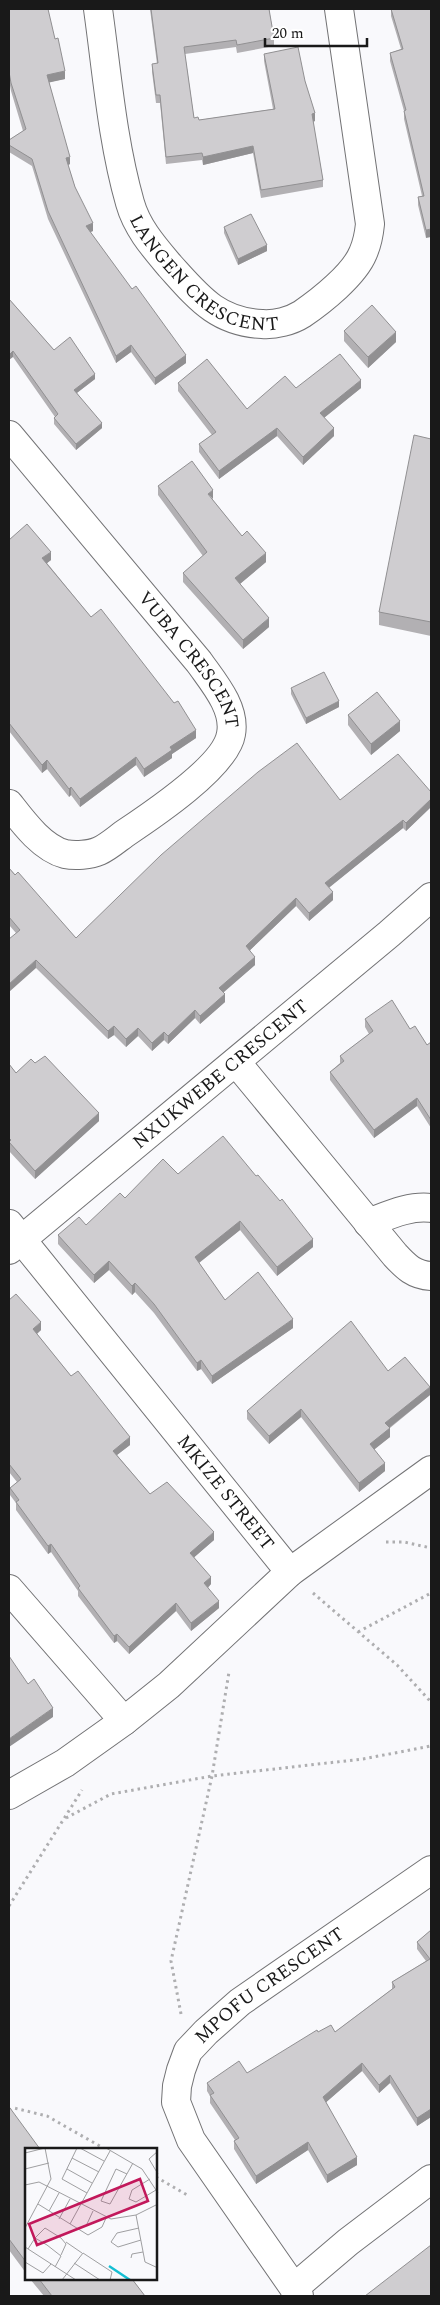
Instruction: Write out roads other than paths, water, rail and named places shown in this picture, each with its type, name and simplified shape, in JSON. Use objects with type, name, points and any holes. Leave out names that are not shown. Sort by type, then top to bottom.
[{"type":"street","name":"LANGEN CRESCENT","points":[[98,9],[116,137],[130,204],[138,223],[152,246],[208,306],[227,318],[248,324],[272,324],[296,318],[320,302],[362,256],[368,242],[370,224],[339,9]]},
{"type":"street","name":"VUBA CRESCENT","points":[[9,435],[199,662],[226,703],[231,721],[231,734],[226,748],[216,762],[197,779],[149,817],[100,851],[84,854],[65,854],[46,844],[9,804]]},
{"type":"street","name":"NXUKWEBE CRESCENT","points":[[13,1238],[236,1062],[431,897]]},
{"type":"street","points":[[236,1062],[408,1269],[420,1276],[431,1276]]},
{"type":"street","points":[[368,1223],[403,1211],[424,1207],[431,1208]]},
{"type":"street","name":"MKIZE STREET","points":[[13,1238],[290,1572]]},
{"type":"street","points":[[9,1795],[65,1763],[124,1721],[169,1685],[290,1572],[431,1470]]},
{"type":"street","points":[[9,1589],[124,1721]]},
{"type":"street","name":"MPOFU CRESCENT","points":[[431,1870],[240,2002],[188,2051],[177,2086],[176,2102],[191,2140],[297,2292],[348,2242],[431,2180]]}]
